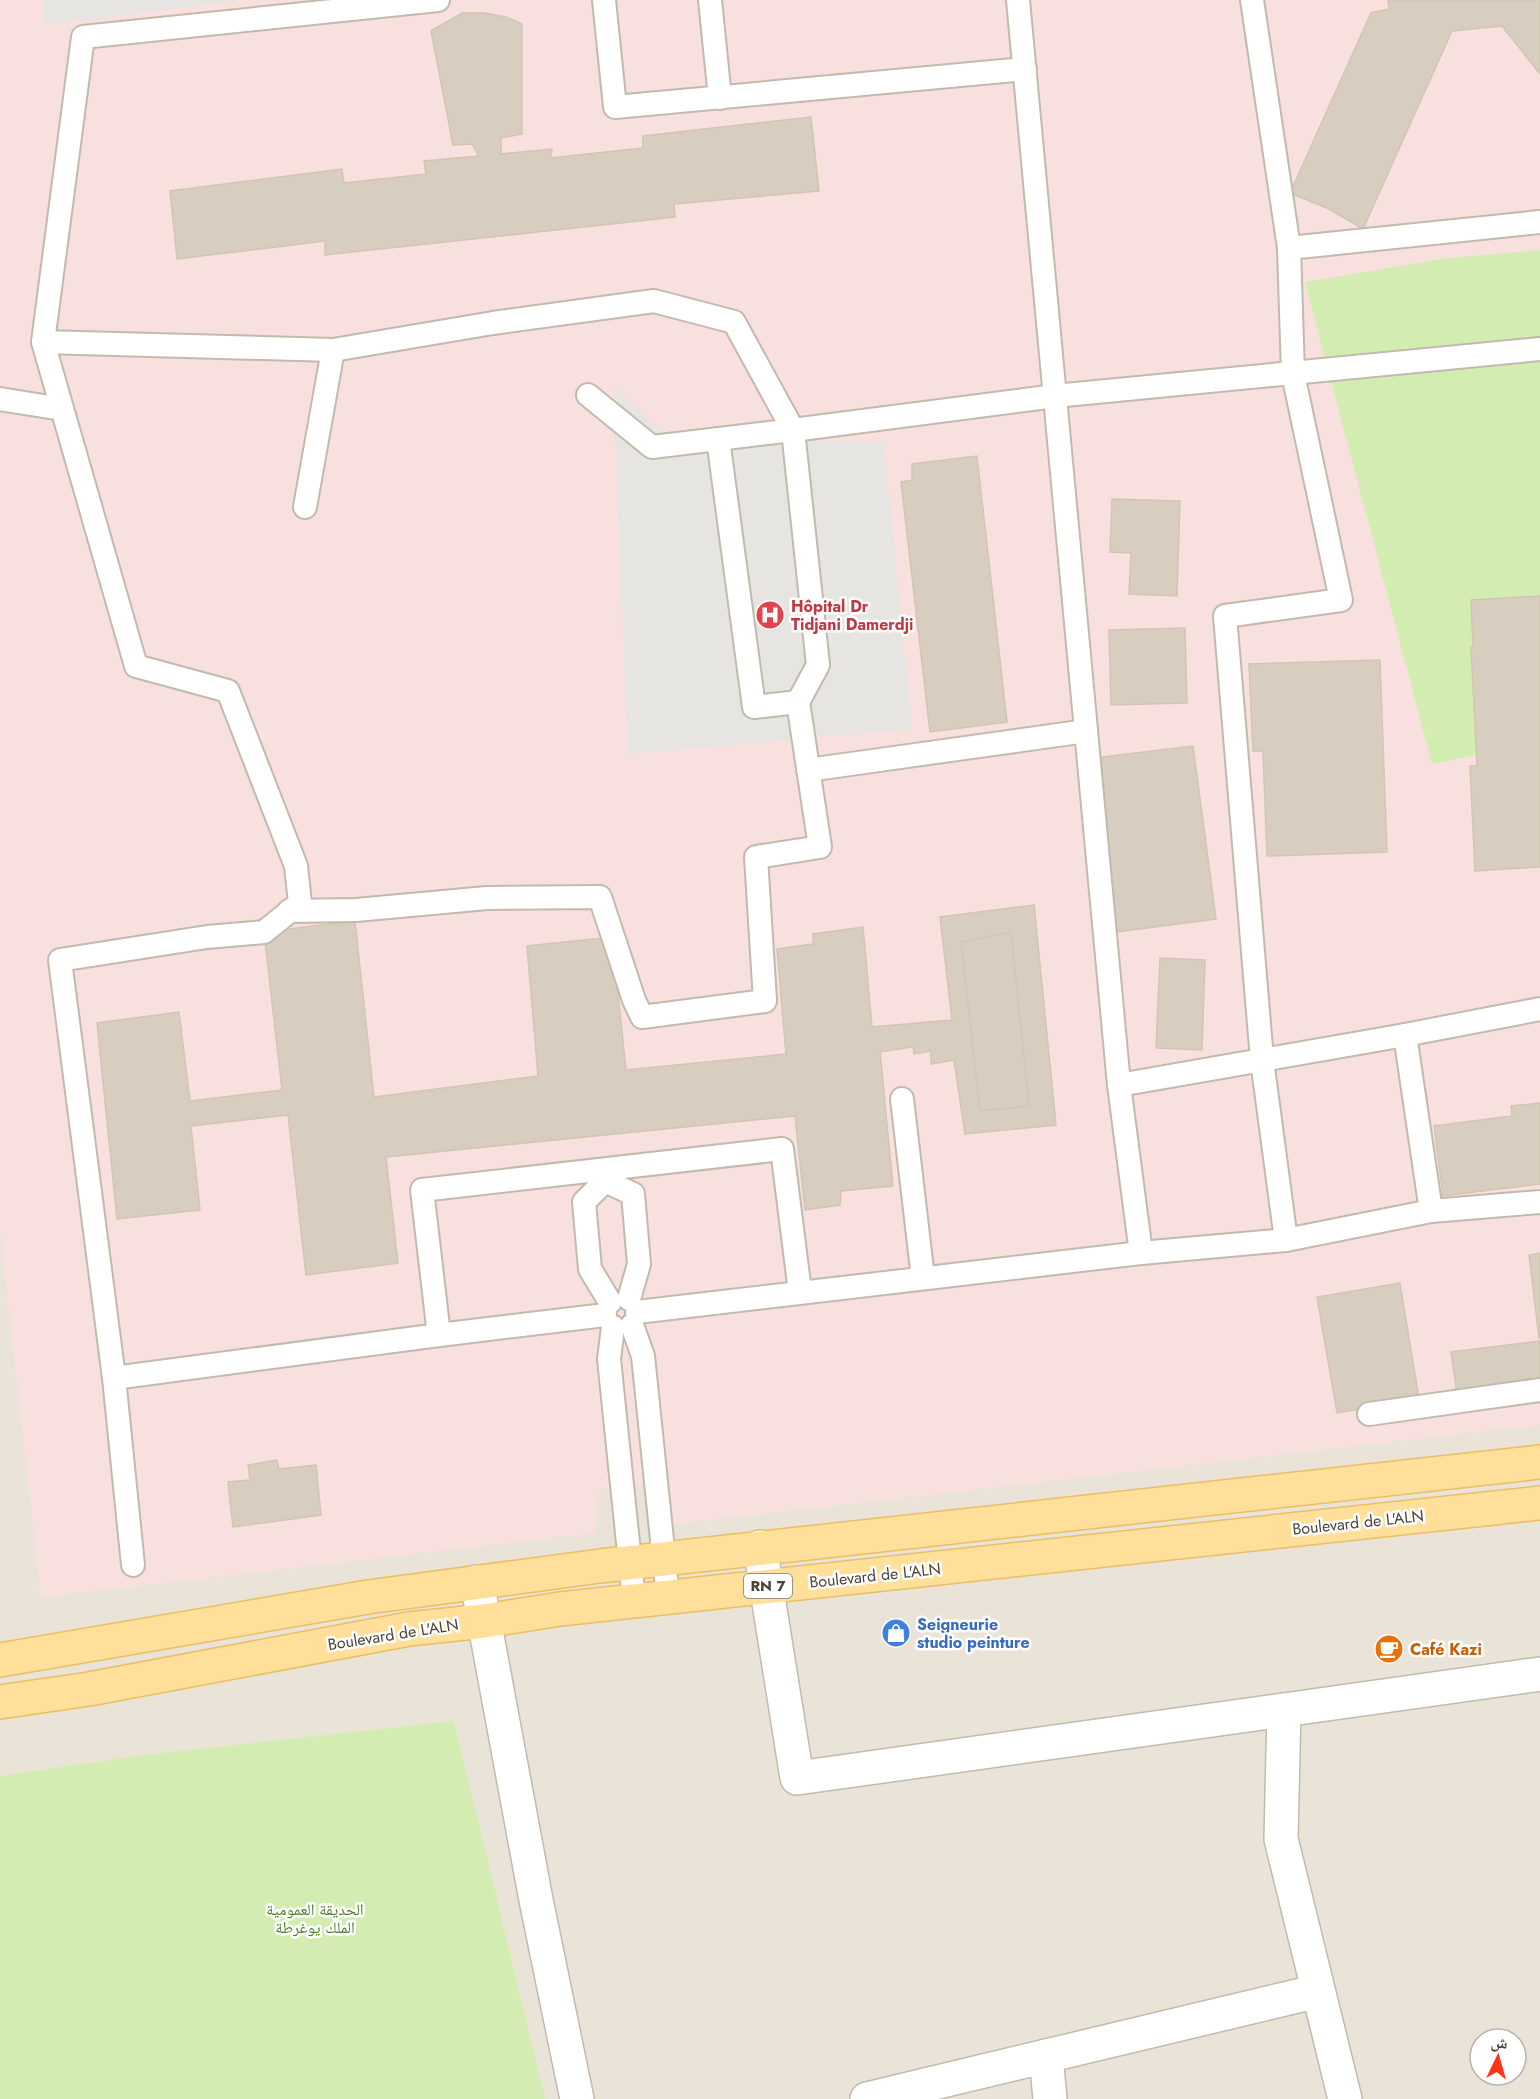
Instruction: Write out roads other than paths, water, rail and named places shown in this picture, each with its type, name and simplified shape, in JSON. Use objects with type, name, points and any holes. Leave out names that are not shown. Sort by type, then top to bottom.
[{"type":"main road","points":[[0,1660],[368,1597],[477,1582],[760,1547],[1540,1462]]},
{"type":"main road","name":"Boulevard de L'ALN","points":[[0,1702],[88,1689],[409,1629],[484,1621],[560,1609],[1540,1503]]},
{"type":"street","points":[[760,1547],[796,1778],[1540,1674]]},
{"type":"street","points":[[477,1582],[536,1900],[577,2099]]},
{"type":"street","points":[[1284,1710],[1281,1839],[1345,2099]]},
{"type":"street","points":[[867,2099],[1318,1991]]},
{"type":"street","points":[[1046,2056],[1050,2099]]},
{"type":"lane","points":[[134,1565],[114,1378],[60,960],[207,937],[264,932],[300,903],[296,866],[228,691],[136,666],[43,342],[83,37],[438,0]]},
{"type":"lane","points":[[604,0],[615,107],[1024,69]]},
{"type":"lane","points":[[710,0],[720,98]]},
{"type":"lane","points":[[1018,0],[1119,1085],[1141,1253]]},
{"type":"lane","points":[[1252,0],[1289,249],[1293,374],[1341,600],[1225,616],[1262,1060],[1286,1240]]},
{"type":"lane","points":[[1289,249],[1540,222]]},
{"type":"lane","points":[[43,342],[333,350],[493,323],[654,301],[734,322],[793,430],[818,665],[798,702],[820,847],[756,857],[765,1001],[642,1017],[600,897],[487,898],[356,910],[289,911]]},
{"type":"lane","points":[[588,395],[652,447],[1055,396],[1540,349]]},
{"type":"lane","points":[[305,507],[333,350]]},
{"type":"lane","points":[[0,399],[62,409]]},
{"type":"lane","points":[[718,439],[754,707],[798,702]]},
{"type":"lane","points":[[808,770],[1086,731]]},
{"type":"lane","points":[[1119,1085],[1540,1009]]},
{"type":"lane","points":[[1405,1035],[1431,1212]]},
{"type":"lane","points":[[902,1099],[923,1278]]},
{"type":"lane","points":[[439,1335],[422,1190],[604,1175],[782,1149],[800,1292]]},
{"type":"lane","points":[[604,1175],[633,1194],[639,1264],[621,1314],[609,1359],[634,1601]]},
{"type":"lane","points":[[604,1175],[584,1202],[590,1269],[621,1314],[644,1356],[668,1598]]},
{"type":"lane","points":[[114,1378],[439,1335],[800,1292],[1141,1253],[1286,1240],[1431,1212],[1540,1202]]},
{"type":"lane","points":[[1369,1414],[1540,1390]]},
{"type":"place","name":"Hôpital Dr Tidjani Damerdji","points":[[770,615]]},
{"type":"place","name":"Seigneurie studio peinture","points":[[896,1633]]},
{"type":"place","name":"Café Kazi","points":[[1389,1649]]},
{"type":"park label","name":"الحديقة العمومية الملك يوغرطة","points":[[315,1918]]}]
